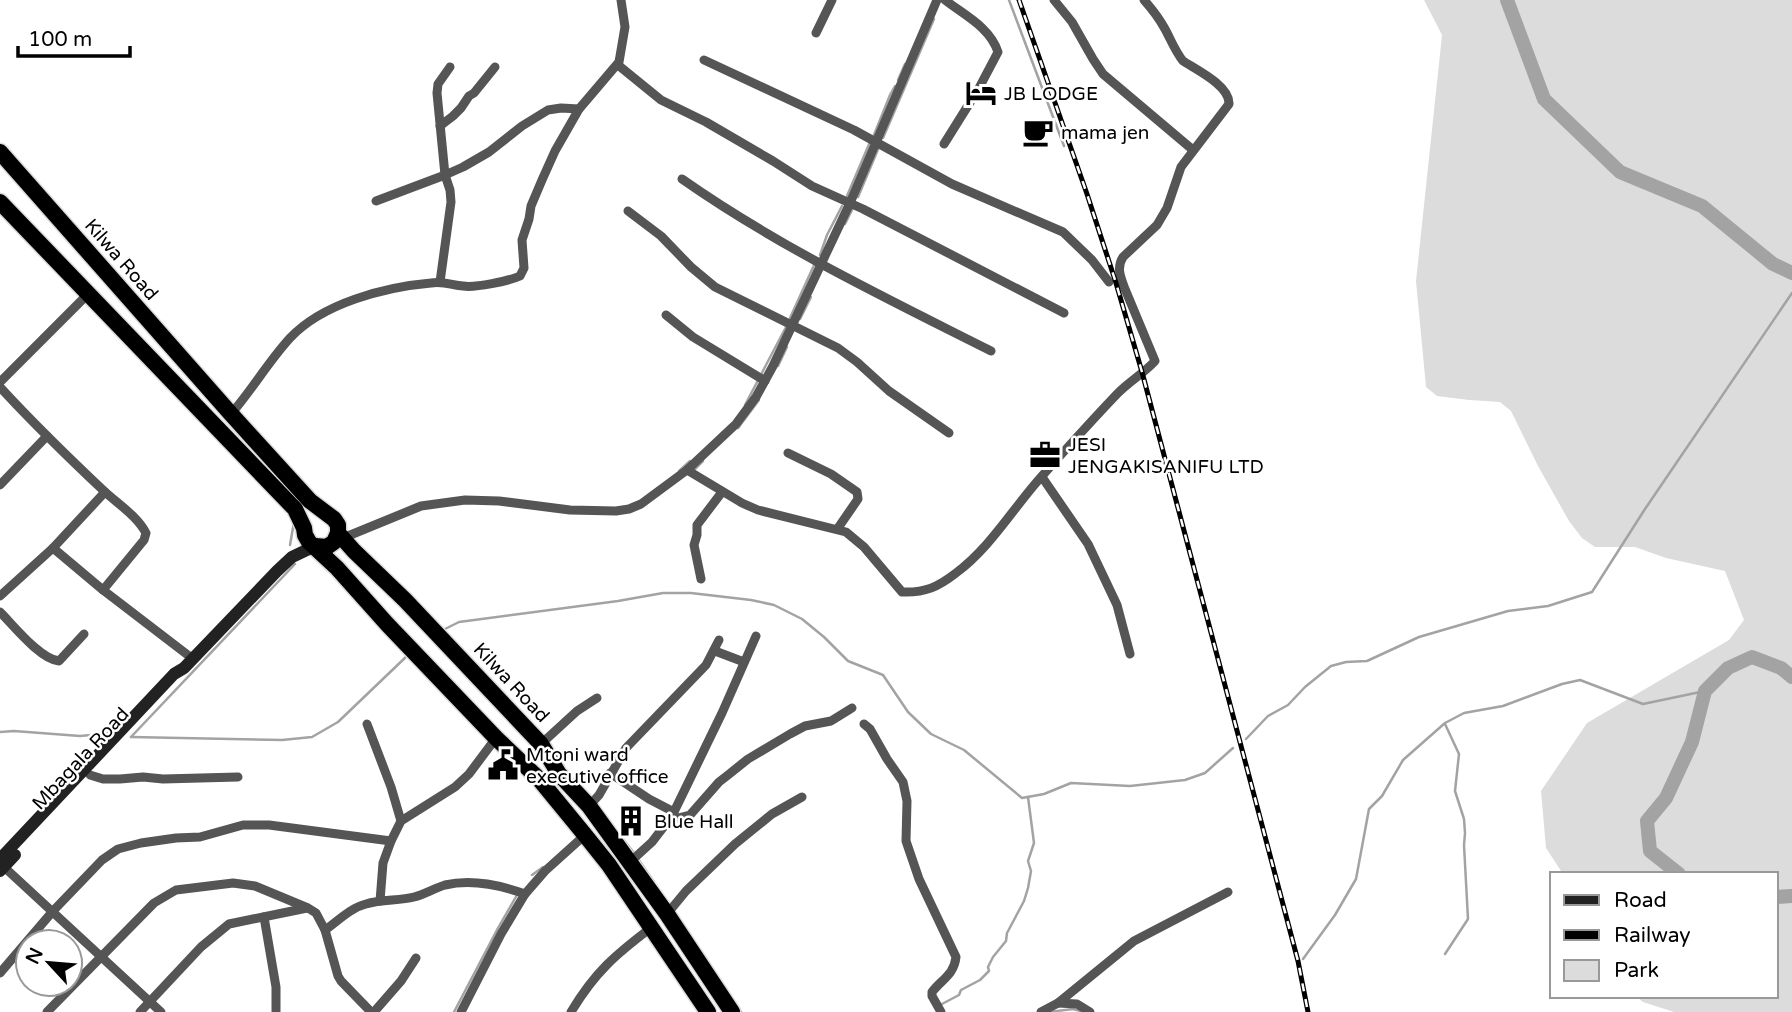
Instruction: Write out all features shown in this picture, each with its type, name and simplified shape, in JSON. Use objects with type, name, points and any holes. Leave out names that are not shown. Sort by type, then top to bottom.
[{"type":"highway","name":"Kilwa Road","points":[[0,152],[231,414],[310,501],[340,528],[354,551],[541,744],[559,774],[589,806],[630,862],[732,1012]]},
{"type":"highway","points":[[2,209],[88,294],[295,509],[309,542],[337,568],[496,738],[539,779],[609,865],[708,1012]]},
{"type":"highway","points":[[304,528],[307,520],[320,513],[340,528],[331,545],[314,546]]},
{"type":"street","points":[[231,414],[291,338],[336,307],[376,292],[419,284],[440,282],[468,287],[520,276],[524,268],[522,240],[531,206],[555,151],[579,109],[618,65],[625,27],[621,0]]},
{"type":"street","points":[[816,33],[832,0]]},
{"type":"street","points":[[340,528],[422,506],[465,500],[499,501],[570,510],[629,509],[687,470],[736,424],[765,381],[849,203],[937,0]]},
{"type":"street","points":[[944,144],[998,52],[985,31],[945,0]]},
{"type":"street","points":[[1054,0],[1072,22],[1102,74],[1193,150]]},
{"type":"street","points":[[687,470],[742,503],[770,514],[813,525],[838,528],[864,547],[902,592],[929,590],[959,571],[993,537],[1041,477],[1118,393],[1155,361],[1125,289],[1119,263],[1157,225],[1167,208],[1181,167],[1227,107],[1230,98],[1220,86],[1183,61],[1154,11],[1144,0]]},
{"type":"street","points":[[705,60],[876,142],[953,184],[1063,232],[1092,260],[1109,282]]},
{"type":"street","points":[[618,65],[661,100],[706,122],[812,186],[1063,313]]},
{"type":"street","points":[[440,282],[451,202],[445,175],[437,93],[438,84],[450,67]]},
{"type":"street","points":[[440,126],[453,117],[495,67]]},
{"type":"street","points":[[376,201],[445,175],[489,152],[548,110],[579,109]]},
{"type":"street","points":[[682,179],[820,265],[991,351]]},
{"type":"street","points":[[628,211],[661,236],[715,287],[838,348],[890,391],[949,433]]},
{"type":"street","points":[[88,294],[0,385],[47,436],[142,525],[146,533],[144,540],[103,590]]},
{"type":"street","points":[[666,315],[693,337],[765,381]]},
{"type":"street","points":[[0,485],[47,436]]},
{"type":"street","points":[[788,453],[831,474],[857,492],[858,499],[838,528]]},
{"type":"street","points":[[1041,477],[1088,544],[1117,606],[1130,654]]},
{"type":"street","points":[[0,596],[53,548],[105,492]]},
{"type":"street","points":[[701,579],[694,545],[697,525],[722,492]]},
{"type":"street","name":"Mbagala Road","points":[[292,557],[304,528]]},
{"type":"street","name":"Mbagala Road","points":[[1,866],[174,674],[188,664],[292,557],[314,546]]},
{"type":"street","points":[[53,548],[188,664]]},
{"type":"street","points":[[0,612],[39,651],[54,661],[59,661],[84,634]]},
{"type":"street","points":[[630,862],[652,842],[673,814],[722,713],[755,636]]},
{"type":"street","points":[[589,806],[599,795],[610,773],[633,740],[706,665],[719,640]]},
{"type":"street","points":[[715,650],[744,662]]},
{"type":"street","name":"Mbagala Road","points":[[1,866],[180,680],[188,664]]},
{"type":"street","points":[[541,744],[597,698]]},
{"type":"street","points":[[610,773],[678,818],[690,815],[719,782],[748,759],[804,726],[831,721],[852,708]]},
{"type":"street","points":[[367,724],[391,786],[401,821]]},
{"type":"street","points":[[864,724],[870,729],[903,782],[907,802],[906,841],[919,878],[956,957],[955,967],[932,992],[941,1012]]},
{"type":"street","points":[[380,901],[383,863],[401,821],[469,774],[496,738]]},
{"type":"street","points":[[90,775],[103,779],[238,777]]},
{"type":"street","points":[[667,914],[686,891],[735,844],[772,814],[802,797]]},
{"type":"street","points":[[0,973],[53,911],[102,860],[118,849],[141,843],[200,837],[243,825],[269,825],[391,841]]},
{"type":"street","points":[[461,1012],[525,894],[545,871],[585,835]]},
{"type":"street","points":[[1,866],[161,1012]]},
{"type":"street","points":[[47,1012],[154,903],[176,890],[233,883],[248,884],[308,908],[316,913],[325,930],[338,976],[373,1012],[401,981],[416,958]]},
{"type":"street","points":[[325,930],[352,909],[365,904],[412,897],[444,886],[462,883],[498,886],[525,894]]},
{"type":"street","points":[[1041,1012],[1058,1003],[1134,941],[1228,892]]},
{"type":"street","points":[[140,1012],[201,947],[229,924],[308,908]]},
{"type":"street","points":[[264,917],[276,987],[276,1012]]},
{"type":"street","points":[[574,1011],[598,972],[652,927]]},
{"type":"street","points":[[1058,1003],[1077,1004],[1090,1012]]},
{"type":"green space","points":[[1424,0],[1792,0],[1792,1012],[1674,1012],[1638,998],[1778,998],[1778,872],[1562,872],[1546,848],[1541,791],[1587,723],[1729,640],[1744,620],[1725,571],[1666,558],[1635,547],[1595,547],[1582,538],[1569,521],[1538,466],[1511,411],[1500,402],[1437,396],[1426,387],[1416,281],[1442,35]]},
{"type":"waterway","points":[[1009,0],[1064,146]]},
{"type":"waterway","points":[[1507,0],[1544,99],[1620,172],[1702,206],[1773,264],[1792,273]]},
{"type":"waterway","points":[[883,138],[934,19]]},
{"type":"waterway","points":[[898,80],[905,64]]},
{"type":"waterway","points":[[874,135],[895,86]]},
{"type":"waterway","points":[[847,196],[870,142]]},
{"type":"waterway","points":[[858,197],[879,147]]},
{"type":"waterway","points":[[820,255],[842,206]]},
{"type":"waterway","points":[[845,224],[853,208]]},
{"type":"waterway","points":[[790,318],[815,263]]},
{"type":"waterway","points":[[1246,739],[1268,716],[1288,705],[1331,666],[1367,661],[1419,637],[1508,611],[1548,606],[1592,592],[1792,293]]},
{"type":"waterway","points":[[800,319],[811,297]]},
{"type":"waterway","points":[[745,405],[786,327]]},
{"type":"waterway","points":[[778,366],[787,347]]},
{"type":"waterway","points":[[738,428],[759,400]]},
{"type":"waterway","points":[[679,471],[690,461]]},
{"type":"waterway","points":[[693,471],[703,461]]},
{"type":"waterway","points":[[290,545],[294,522]]},
{"type":"waterway","points":[[131,737],[295,564]]},
{"type":"waterway","points":[[443,630],[459,622],[663,593],[691,593],[774,605],[802,619],[848,661],[883,675],[908,712],[931,734],[964,750],[1022,798],[1044,794],[1071,783],[1130,786],[1185,780],[1205,773],[1233,748]]},
{"type":"waterway","points":[[131,737],[282,740],[312,737],[338,722],[408,655]]},
{"type":"waterway","points":[[1676,872],[1650,851],[1647,821],[1666,798],[1692,742],[1705,691],[1728,668],[1752,657],[1781,668],[1792,677]]},
{"type":"waterway","points":[[1303,959],[1335,915],[1356,879],[1369,809],[1382,796],[1403,760],[1445,723],[1464,713],[1503,706],[1580,680],[1643,704],[1705,691]]},
{"type":"waterway","points":[[1445,724],[1459,754],[1455,791],[1464,819],[1468,919],[1445,954]]},
{"type":"waterway","points":[[0,732],[80,736],[112,733]]},
{"type":"waterway","points":[[940,1005],[959,995],[961,990],[980,980],[989,971],[988,967],[1006,941],[1007,933],[1024,901],[1031,871],[1028,861],[1034,843],[1028,797]]},
{"type":"waterway","points":[[619,834],[634,853]]},
{"type":"waterway","points":[[638,859],[654,882]]},
{"type":"waterway","points":[[532,875],[543,867]]},
{"type":"waterway","points":[[454,1012],[517,895]]},
{"type":"waterway","points":[[1778,897],[1792,896]]},
{"type":"waterway","points":[[701,951],[741,1012]]},
{"type":"waterway","points":[[1049,1012],[1073,1009],[1080,1011]]},
{"type":"railway","points":[[1019,0],[1087,194],[1142,372],[1298,961],[1308,1012]]},
{"type":"place","name":"JB LODGE","points":[[981,93]]},
{"type":"place","name":"mama jen","points":[[1038,132]]},
{"type":"place","name":"JESI JENGAKISANIFU LTD","points":[[1045,455]]},
{"type":"place","name":"Mtoni ward executive office","points":[[503,765]]},
{"type":"place","name":"Blue Hall","points":[[631,821]]}]
